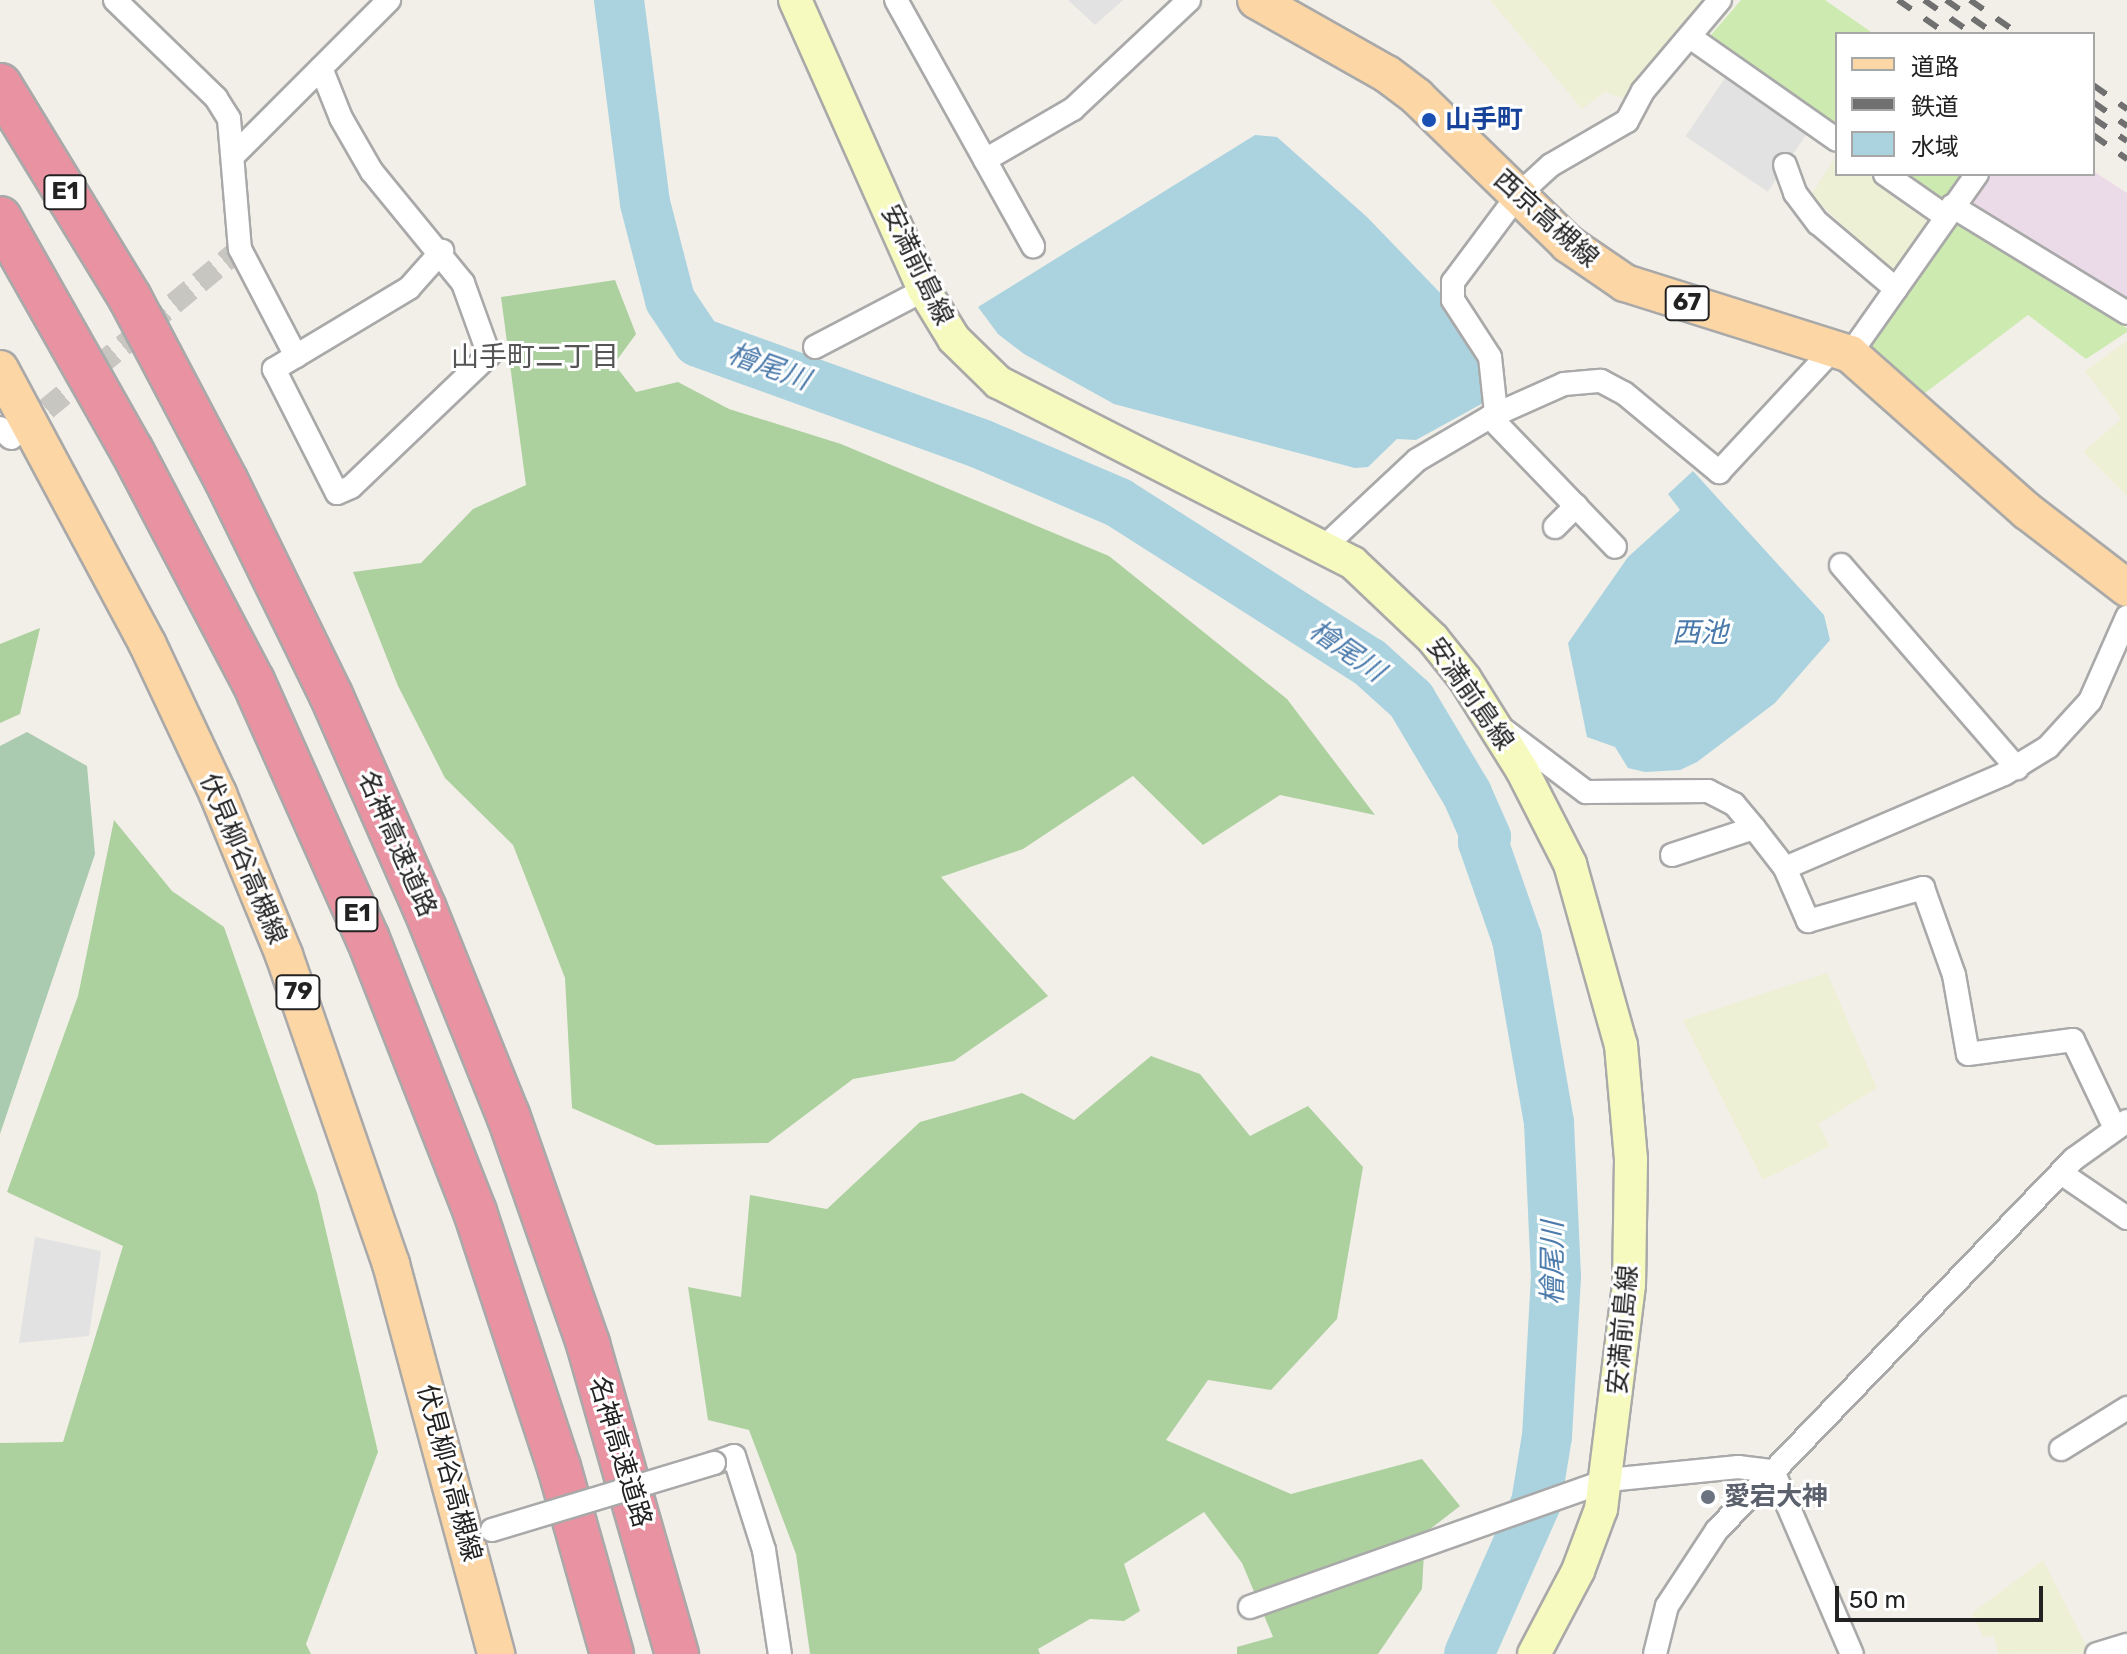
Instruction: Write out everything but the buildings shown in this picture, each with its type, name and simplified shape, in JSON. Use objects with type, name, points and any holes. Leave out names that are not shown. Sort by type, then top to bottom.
[{"type":"highway","name":"名神高速道路","points":[[0,85],[130,298],[331,695],[431,924],[508,1115],[588,1344],[677,1654]]},
{"type":"highway","name":"E1","points":[[0,218],[132,451],[253,681],[368,939],[475,1212],[559,1467],[612,1654]]},
{"type":"highway","points":[[130,298],[244,470],[350,683],[447,902],[527,1102],[603,1322],[702,1654]]},
{"type":"main road","name":"安満前島線","points":[[795,0],[924,290],[954,339],[998,382],[1353,563],[1423,629],[1494,723],[1570,864],[1621,1045],[1631,1159],[1629,1285],[1578,1571],[1534,1654]]},
{"type":"main road","name":"西京高槻線","points":[[1256,0],[1387,74],[1443,121],[1568,244],[1625,283],[1843,351],[2027,511],[2122,575]]},
{"type":"main road","name":"伏見柳谷高槻線","points":[[0,369],[148,645],[218,794],[284,955],[391,1264],[479,1533],[496,1654]]},
{"type":"street","points":[[115,0],[216,98],[229,119],[235,154],[240,249],[296,356]]},
{"type":"street","points":[[896,0],[1033,246]]},
{"type":"street","points":[[985,160],[1073,109],[1189,0]]},
{"type":"street","points":[[1615,547],[1493,415],[1490,357],[1452,291],[1459,271],[1517,196],[1551,165],[1627,121],[1643,91],[1720,0]]},
{"type":"street","points":[[235,154],[321,68],[380,3]]},
{"type":"street","points":[[1690,37],[1835,139]]},
{"type":"street","points":[[321,68],[341,118],[372,172],[442,251],[463,283],[489,355],[351,487],[337,493],[274,369],[409,288],[442,251]]},
{"type":"street","points":[[1785,165],[1795,193],[1818,223],[1896,289]]},
{"type":"street","points":[[1888,176],[2127,313]]},
{"type":"street","points":[[1324,547],[1417,460],[1493,415],[1564,384],[1589,379],[1612,384],[1719,472],[1843,351],[1896,289],[1975,176]]},
{"type":"street","points":[[815,347],[924,290]]},
{"type":"street","points":[[1555,527],[1576,506]]},
{"type":"street","points":[[1841,565],[1887,606],[2017,768]]},
{"type":"street","points":[[1785,868],[2017,768],[2048,747],[2090,701],[2127,617]]},
{"type":"street","points":[[1494,723],[1586,792],[1708,791],[1734,804],[1785,868],[1808,921],[1923,888],[1954,975],[1968,1054],[2073,1040],[2121,1124],[2061,1173],[1773,1471],[1685,1573],[1667,1606],[1655,1654]]},
{"type":"street","points":[[1672,855],[1754,828]]},
{"type":"street","points":[[2061,1173],[2127,1218]]},
{"type":"street","points":[[2061,1449],[2127,1408]]},
{"type":"street","points":[[479,1533],[734,1456],[764,1550],[780,1654]]},
{"type":"street","points":[[1250,1607],[1595,1484],[1738,1467],[1773,1471]]},
{"type":"street","points":[[1773,1471],[1852,1654]]},
{"type":"street","points":[[2097,1654],[2127,1645]]},
{"type":"shaded area","points":[[1068,0],[1123,0],[1095,25]]},
{"type":"shaded area","points":[[1727,75],[1809,130],[1768,192],[1686,136]]},
{"type":"shaded area","points":[[2095,172],[2127,193],[2127,309],[1962,206],[1984,176],[2095,176]]},
{"type":"shaded area","points":[[35,1237],[101,1251],[89,1336],[19,1343]]},
{"type":"green space","points":[[1490,0],[1711,0],[1625,99],[1605,92],[1582,109]]},
{"type":"green space","points":[[1741,0],[1825,0],[1871,32],[1835,32],[1835,124],[1711,35]]},
{"type":"green space","points":[[1835,158],[1835,176],[1876,176],[1931,217],[1894,275],[1811,195]]},
{"type":"green space","points":[[1907,176],[1962,176],[1943,201]]},
{"type":"green space","points":[[1951,220],[2127,328],[2127,332],[2086,359],[2028,315],[1921,396],[1864,345]]},
{"type":"green space","points":[[615,280],[636,334],[614,364],[636,392],[678,382],[729,409],[841,444],[1109,556],[1287,699],[1375,815],[1280,795],[1203,845],[1133,776],[1023,849],[941,877],[1048,996],[954,1061],[853,1079],[768,1143],[656,1145],[572,1108],[565,978],[513,845],[445,778],[398,686],[353,572],[421,563],[473,509],[526,485],[501,297]]},
{"type":"green space","points":[[2127,341],[2127,496],[2083,452],[2121,419],[2085,371]]},
{"type":"green space","points":[[40,628],[20,714],[0,723],[0,644]]},
{"type":"green space","points":[[27,732],[87,766],[95,854],[0,1134],[0,746]]},
{"type":"green space","points":[[114,820],[172,891],[224,927],[317,1193],[378,1452],[306,1644],[311,1654],[0,1654],[0,1443],[63,1442],[123,1246],[7,1192],[78,996]]},
{"type":"green space","points":[[1827,973],[1877,1088],[1818,1124],[1830,1146],[1763,1180],[1683,1020]]},
{"type":"green space","points":[[1151,1056],[1200,1074],[1250,1136],[1308,1106],[1363,1167],[1337,1319],[1271,1390],[1208,1380],[1166,1440],[1291,1494],[1422,1459],[1460,1506],[1425,1533],[1422,1589],[1378,1654],[1237,1654],[1237,1647],[1273,1637],[1242,1563],[1204,1512],[1124,1564],[1140,1611],[1124,1621],[1090,1619],[1038,1649],[1040,1654],[810,1654],[796,1554],[749,1430],[708,1420],[688,1287],[741,1297],[750,1195],[827,1209],[920,1122],[1022,1093],[1074,1120]]},
{"type":"green space","points":[[2043,1560],[2090,1653],[1998,1654],[1994,1636],[1983,1637],[1972,1613]]},
{"type":"water","points":[[1255,135],[1277,137],[1367,217],[1450,303],[1478,350],[1485,402],[1416,440],[1397,439],[1368,467],[1355,468],[1114,404],[1024,354],[998,334],[978,307]]},
{"type":"water","name":"西池","points":[[1693,471],[1824,615],[1830,640],[1775,703],[1697,762],[1680,770],[1645,772],[1628,768],[1615,747],[1587,737],[1568,643],[1628,557],[1680,510],[1668,494]]},
{"type":"waterway","name":"檜尾川","points":[[619,0],[645,203],[670,300],[698,342],[981,444],[1119,503],[1369,662],[1411,700],[1467,794],[1486,837],[1483,842],[1517,939],[1549,1123],[1556,1276],[1547,1436],[1536,1503],[1469,1654]]},
{"type":"tunnel","points":[[21,430],[240,249]]},
{"type":"railway","points":[[1898,0],[1944,32]]},
{"type":"railway","points":[[1924,0],[1970,32]]},
{"type":"railway","points":[[1946,0],[1992,32]]},
{"type":"railway","points":[[1970,0],[2016,32]]},
{"type":"railway","points":[[2095,86],[2127,109]]},
{"type":"railway","points":[[2095,103],[2127,126]]},
{"type":"railway","points":[[2095,119],[2127,141]]},
{"type":"railway","points":[[2095,136],[2127,159]]},
{"type":"place","name":"山手町","points":[[1429,120]]},
{"type":"place","name":"愛宕大神","points":[[1708,1497]]},
{"type":"district","name":"山手町二丁目","points":[[535,357]]}]
